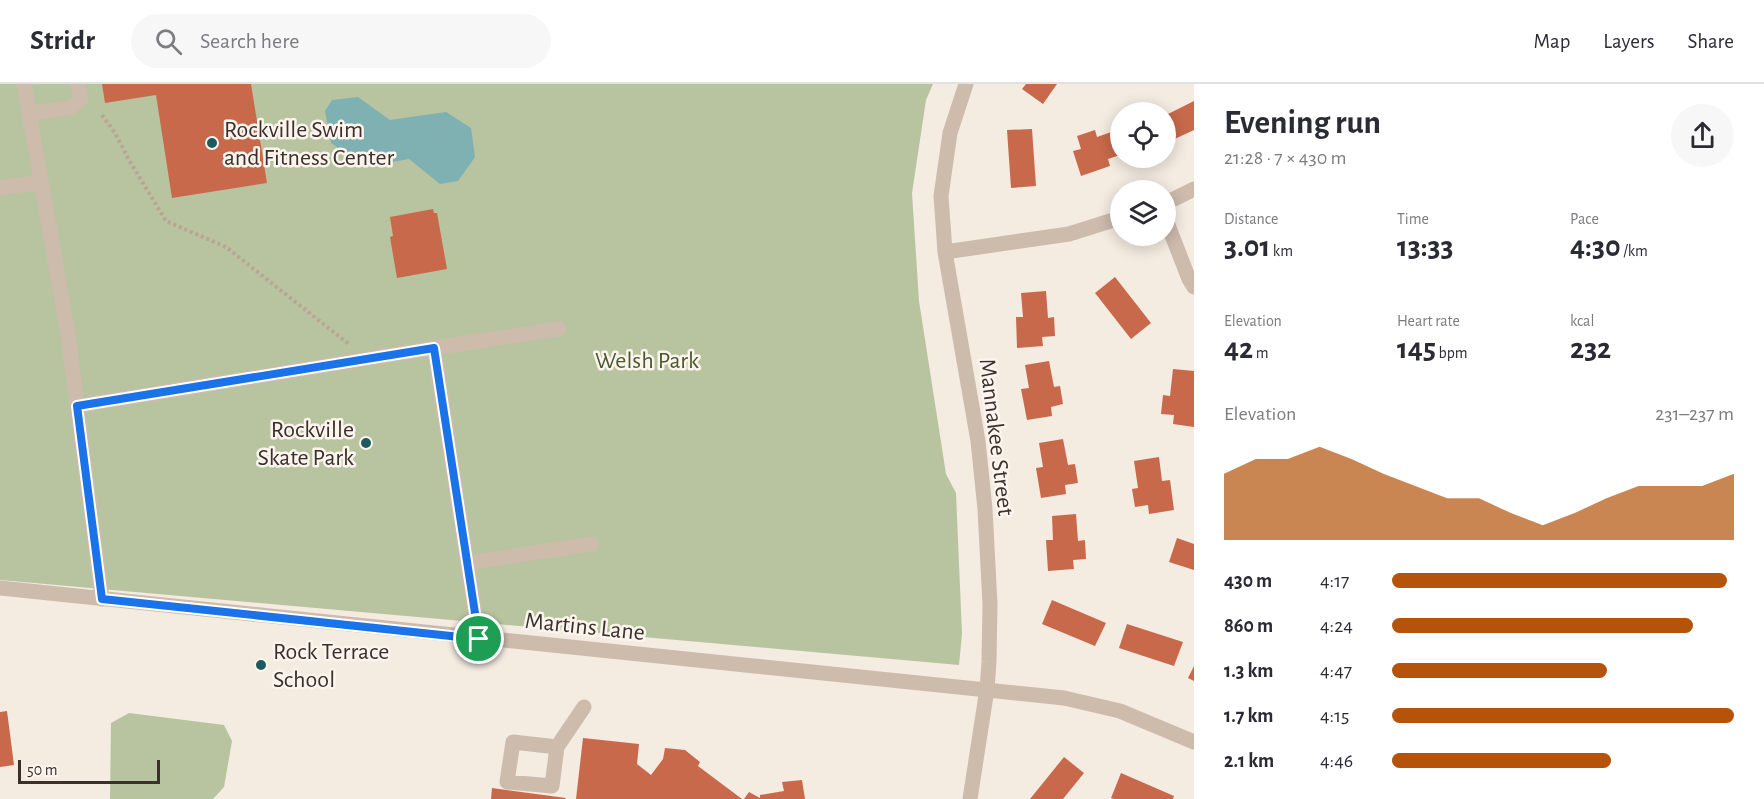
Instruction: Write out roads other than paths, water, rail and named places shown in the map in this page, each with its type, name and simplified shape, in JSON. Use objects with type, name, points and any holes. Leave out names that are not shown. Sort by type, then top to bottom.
[{"type":"street","points":[[24,84],[68,334],[102,599]]},
{"type":"street","points":[[29,114],[71,107],[76,104],[81,99],[78,84]]},
{"type":"street","name":"Mannakee Street","points":[[966,84],[950,133],[941,196],[945,252],[978,441],[990,604],[987,689],[970,799]]},
{"type":"street","points":[[0,188],[41,182]]},
{"type":"street","points":[[1176,199],[1194,189]]},
{"type":"street","points":[[945,252],[1069,234],[1110,221]]},
{"type":"street","points":[[1176,246],[1194,287]]},
{"type":"street","points":[[77,406],[559,329]]},
{"type":"street","points":[[434,348],[479,639]]},
{"type":"street","points":[[467,563],[592,544]]},
{"type":"street","name":"Martins Lane","points":[[0,588],[1064,698],[1120,711],[1194,742]]},
{"type":"street","points":[[556,747],[584,707]]},
{"type":"water","points":[[358,97],[390,120],[446,112],[471,128],[475,157],[458,181],[440,184],[409,159],[364,167],[331,143],[325,111],[332,100]]},
{"type":"place","name":"Rockville Swim and Fitness Center","points":[[212,143]]},
{"type":"place","name":"Rockville Skate Park","points":[[366,443]]},
{"type":"place","name":"Rock Terrace School","points":[[261,665]]},
{"type":"park label","name":"Welsh Park","points":[[647,360]]}]
